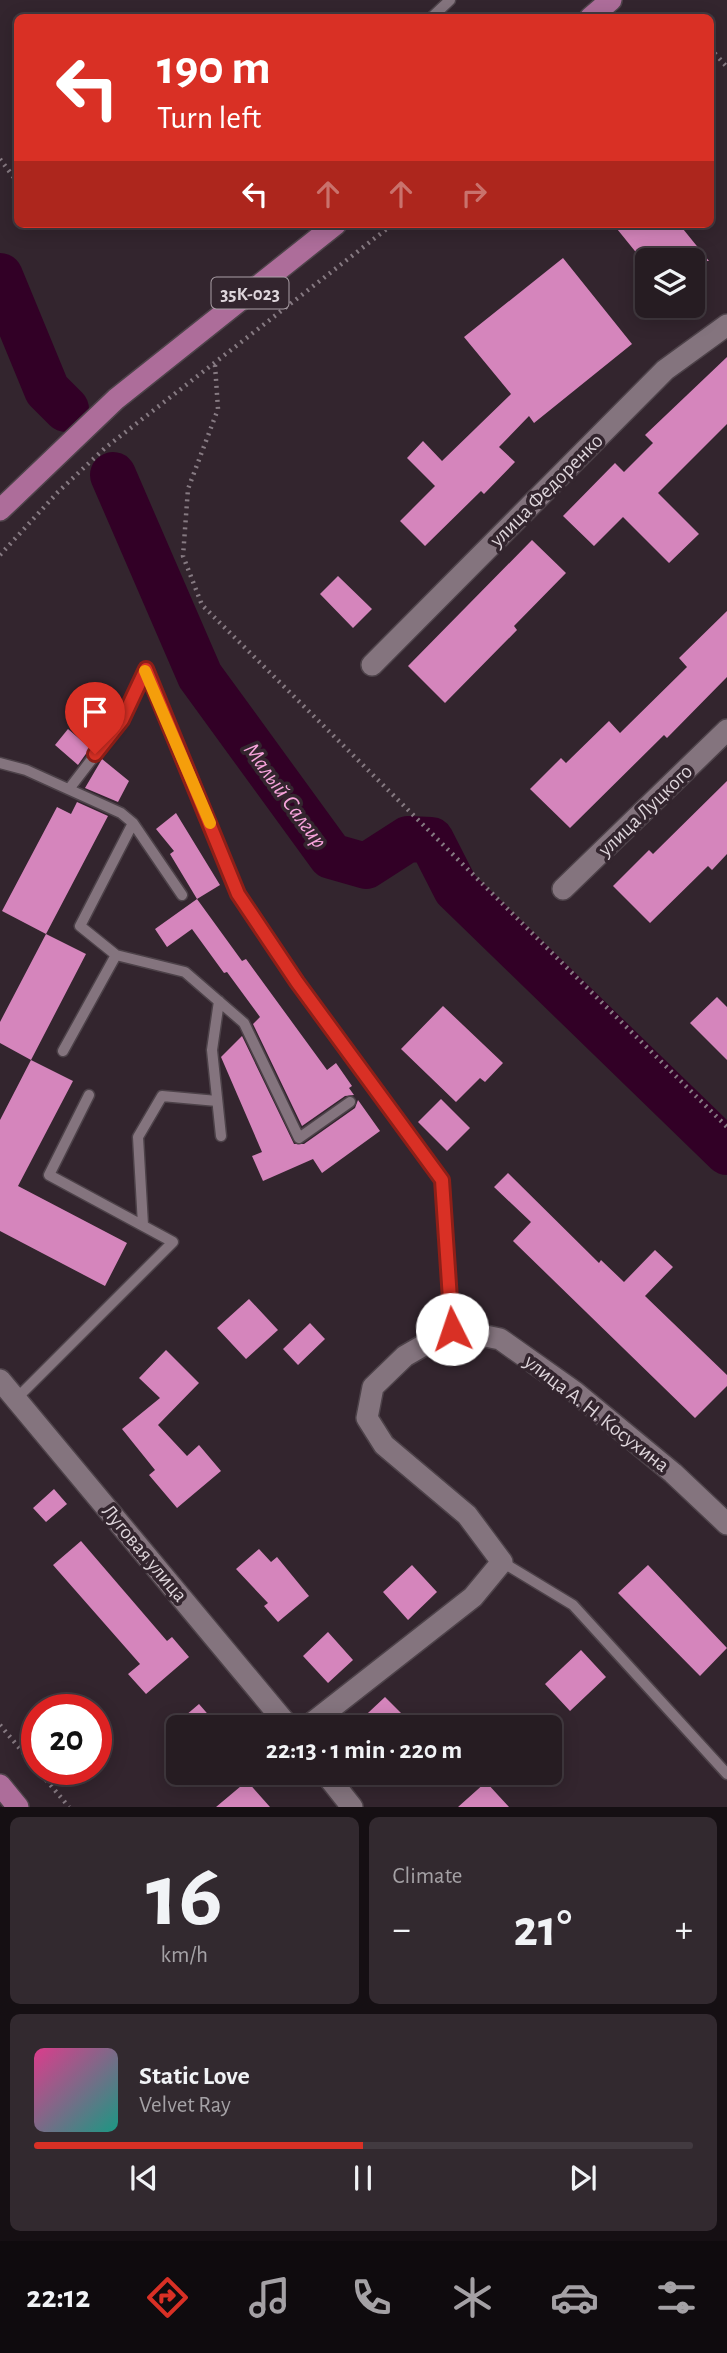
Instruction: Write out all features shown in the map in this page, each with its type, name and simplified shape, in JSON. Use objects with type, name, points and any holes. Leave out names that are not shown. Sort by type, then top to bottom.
[{"type":"main road","points":[[595,14],[611,0]]},
{"type":"main road","name":"35К-023","points":[[0,510],[116,399],[331,228]]},
{"type":"main road","points":[[0,1785],[18,1807]]},
{"type":"street","name":"улица Федоренко","points":[[372,665],[665,370],[727,325]]},
{"type":"street","name":"улица Луцкого","points":[[563,889],[727,730]]},
{"type":"street","name":"улица А. Н. Косухина","points":[[452,1329],[500,1339],[511,1346],[575,1392],[674,1473],[727,1524]]},
{"type":"street","points":[[322,1715],[473,1597],[502,1562],[467,1516],[384,1445],[367,1418],[373,1387],[405,1356],[452,1329]]},
{"type":"street","name":"Луговая улица","points":[[0,1380],[279,1715]]},
{"type":"street","points":[[335,1785],[352,1807]]},
{"type":"lane","points":[[435,14],[450,0]]},
{"type":"lane","points":[[69,789],[122,720],[146,669],[238,894],[297,982],[442,1180],[452,1329]]},
{"type":"lane","points":[[0,763],[26,770],[121,813],[133,823],[182,895]]},
{"type":"lane","points":[[133,823],[80,926],[116,955],[185,972],[244,1023],[299,1138],[350,1102]]},
{"type":"lane","points":[[63,1051],[116,955]]},
{"type":"lane","points":[[219,1001],[212,1050],[221,1136]]},
{"type":"lane","points":[[17,1398],[173,1242],[49,1175],[89,1095]]},
{"type":"lane","points":[[143,1225],[138,1137],[162,1096],[217,1101]]},
{"type":"lane","points":[[502,1562],[573,1605],[727,1774]]},
{"type":"path","points":[[714,52],[727,67]]},
{"type":"path","points":[[0,159],[14,178]]},
{"type":"path","points":[[0,555],[58,492],[106,449],[388,228]]},
{"type":"path","points":[[215,365],[218,409],[188,489],[183,555],[202,604],[727,1127]]},
{"type":"path","points":[[0,1725],[21,1750]]},
{"type":"path","points":[[50,1785],[69,1807]]},
{"type":"building","points":[[616,228],[682,228],[698,248],[635,248],[635,251]]},
{"type":"building","points":[[563,258],[632,344],[534,423],[529,416],[499,447],[515,462],[484,494],[481,491],[425,546],[400,521],[435,486],[407,458],[423,441],[442,461],[511,394],[464,337]]},
{"type":"building","points":[[727,357],[727,424],[658,493],[699,534],[669,563],[623,517],[594,546],[563,516],[615,463],[624,472],[653,443],[645,435]]},
{"type":"building","points":[[532,540],[566,573],[514,626],[517,630],[445,703],[408,666]]},
{"type":"building","points":[[338,576],[372,609],[353,628],[320,594]]},
{"type":"building","points":[[727,611],[727,677],[667,738],[664,735],[570,828],[530,789],[561,758],[566,763],[609,721],[620,733],[687,667],[679,658]]},
{"type":"building","points":[[68,729],[90,748],[78,765],[55,745]]},
{"type":"building","points":[[102,759],[129,781],[118,802],[85,788]]},
{"type":"building","points":[[727,781],[727,854],[712,870],[708,866],[650,923],[613,886],[649,850],[653,854]]},
{"type":"building","points":[[77,802],[108,816],[46,934],[2,911],[57,807],[71,814]]},
{"type":"building","points":[[176,813],[220,885],[197,899],[170,854],[174,851],[156,829]]},
{"type":"building","points":[[197,899],[242,961],[246,959],[327,1070],[336,1063],[352,1086],[349,1088],[354,1095],[345,1096],[302,1126],[253,1024],[260,1017],[227,972],[224,973],[192,929],[167,947],[155,929]]},
{"type":"building","points":[[46,934],[86,954],[31,1060],[0,1043],[0,1022]]},
{"type":"building","points":[[717,997],[727,1007],[727,1060],[690,1023]]},
{"type":"building","points":[[443,1006],[503,1063],[485,1082],[480,1078],[456,1102],[401,1049]]},
{"type":"building","points":[[242,1036],[294,1144],[304,1144],[355,1108],[358,1100],[380,1131],[322,1173],[313,1159],[263,1181],[252,1156],[262,1152],[221,1057]]},
{"type":"building","points":[[31,1060],[73,1081],[18,1186],[127,1243],[105,1286],[0,1231],[0,1120]]},
{"type":"building","points":[[441,1099],[470,1128],[447,1151],[418,1122]]},
{"type":"building","points":[[508,1173],[599,1263],[601,1260],[624,1282],[655,1250],[673,1267],[645,1296],[727,1375],[727,1386],[695,1418],[513,1241],[531,1222],[494,1187]]},
{"type":"building","points":[[249,1299],[278,1330],[246,1359],[217,1328]]},
{"type":"building","points":[[310,1323],[325,1339],[298,1365],[283,1349]]},
{"type":"building","points":[[166,1350],[199,1383],[158,1425],[187,1456],[199,1445],[221,1471],[177,1508],[149,1475],[155,1470],[122,1429],[160,1398],[139,1378]]},
{"type":"building","points":[[54,1489],[67,1504],[46,1522],[33,1508]]},
{"type":"building","points":[[81,1541],[167,1641],[172,1637],[189,1657],[146,1694],[128,1674],[140,1664],[53,1565]]},
{"type":"building","points":[[259,1549],[271,1562],[277,1557],[309,1596],[278,1622],[264,1606],[268,1603],[236,1569]]},
{"type":"building","points":[[412,1565],[437,1592],[408,1620],[383,1592]]},
{"type":"building","points":[[648,1565],[727,1648],[700,1676],[618,1593]]},
{"type":"building","points":[[328,1632],[353,1660],[328,1683],[303,1656]]},
{"type":"building","points":[[581,1650],[606,1677],[570,1711],[545,1684]]},
{"type":"building","points":[[385,1697],[401,1713],[399,1715],[366,1715]]},
{"type":"building","points":[[199,1704],[209,1715],[186,1715]]},
{"type":"building","points":[[242,1785],[251,1785],[270,1807],[216,1807]]},
{"type":"building","points":[[483,1785],[489,1785],[509,1807],[458,1807]]},
{"type":"waterway","name":"Малый Салгир","points":[[0,276],[47,390],[66,409]]},
{"type":"waterway","name":"Малый Салгир","points":[[113,475],[200,676],[331,856],[366,866],[408,839],[431,840],[456,889],[727,1152]]},
{"type":"slow traffic","points":[[145,671],[146,669],[210,823]]},
{"type":"route","points":[[95,754],[122,720],[146,669],[199,793],[238,894],[297,982],[442,1180],[452,1329]]}]
